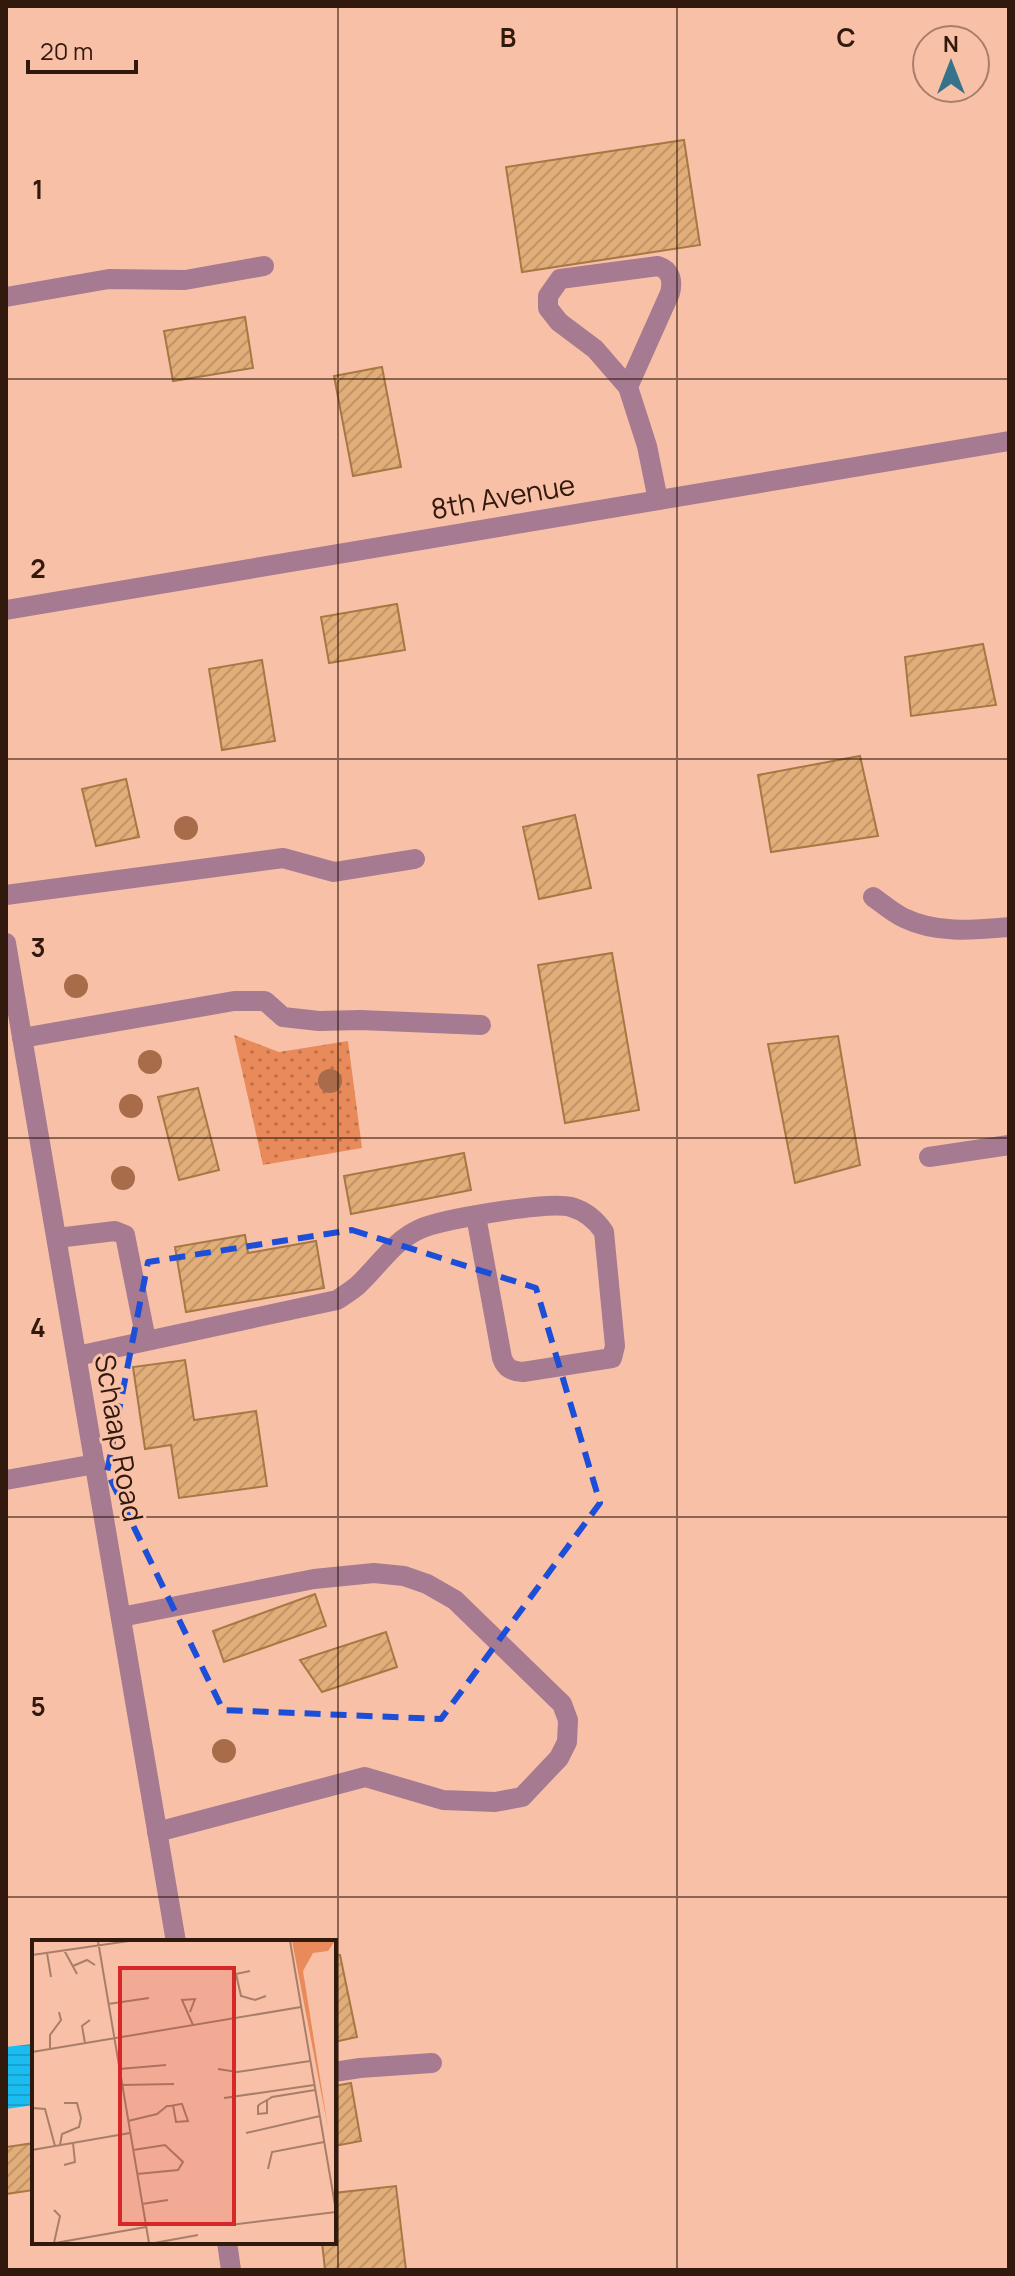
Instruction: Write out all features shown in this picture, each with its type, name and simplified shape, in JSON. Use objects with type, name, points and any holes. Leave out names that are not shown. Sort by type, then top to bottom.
[{"type":"street","points":[[6,297],[109,279],[185,280],[264,266]]},
{"type":"street","points":[[628,387],[670,293],[672,280],[669,273],[658,266],[560,279],[548,296],[550,313],[595,349],[628,387],[647,446],[658,500]]},
{"type":"street","name":"8th Avenue","points":[[6,610],[1009,441]]},
{"type":"street","points":[[6,895],[283,858],[334,872],[415,859]]},
{"type":"street","points":[[873,897],[903,918],[927,926],[965,930],[1009,927]]},
{"type":"street","name":"Schaap Road","points":[[6,943],[176,1940]]},
{"type":"street","points":[[22,1038],[234,1001],[265,1001],[283,1017],[319,1021],[481,1025]]},
{"type":"street","points":[[929,1157],[1009,1145]]},
{"type":"street","points":[[77,1356],[337,1300],[357,1286],[401,1241],[421,1228],[476,1216],[560,1205],[572,1207],[597,1222],[604,1232],[615,1346],[612,1358],[523,1372],[506,1366],[476,1216]]},
{"type":"street","points":[[57,1238],[115,1231],[125,1235],[146,1340]]},
{"type":"street","points":[[6,1480],[95,1464]]},
{"type":"street","points":[[121,1617],[314,1579],[374,1573],[404,1576],[427,1584],[455,1600],[562,1704],[568,1720],[567,1742],[559,1758],[522,1797],[495,1802],[443,1800],[365,1777],[157,1832]]},
{"type":"street","points":[[336,2072],[432,2063]]},
{"type":"street","points":[[227,2244],[231,2270]]},
{"type":"highlighted area","points":[[352,1230],[536,1288],[600,1503],[441,1719],[223,1710],[107,1472],[148,1262]]},
{"type":"shaded area","points":[[234,1035],[279,1052],[348,1041],[362,1148],[263,1165]]},
{"type":"water","points":[[32,2044],[32,2105],[6,2109],[6,2047]]},
{"type":"building","points":[[684,140],[700,245],[522,272],[506,167]]},
{"type":"building","points":[[245,317],[253,368],[173,381],[164,331]]},
{"type":"building","points":[[382,367],[401,467],[353,476],[334,376]]},
{"type":"building","points":[[397,604],[405,650],[329,663],[321,617]]},
{"type":"building","points":[[983,644],[996,705],[911,716],[905,657]]},
{"type":"building","points":[[262,660],[275,741],[222,750],[209,669]]},
{"type":"building","points":[[860,756],[878,836],[771,852],[758,775]]},
{"type":"building","points":[[126,779],[139,837],[96,846],[82,789]]},
{"type":"building","points":[[575,815],[591,888],[539,899],[523,827]]},
{"type":"building","points":[[612,953],[639,1110],[565,1123],[538,965]]},
{"type":"building","points":[[838,1036],[860,1165],[795,1183],[768,1044]]},
{"type":"building","points":[[198,1088],[219,1170],[179,1180],[158,1097]]},
{"type":"building","points":[[464,1153],[471,1190],[351,1214],[344,1176]]},
{"type":"building","points":[[245,1235],[248,1253],[316,1241],[324,1288],[186,1312],[175,1247]]},
{"type":"building","points":[[185,1360],[194,1420],[256,1411],[267,1486],[179,1498],[171,1445],[145,1449],[133,1367]]},
{"type":"building","points":[[315,1594],[326,1626],[224,1662],[213,1631]]},
{"type":"building","points":[[386,1632],[397,1667],[322,1692],[300,1660]]},
{"type":"building","points":[[340,1955],[357,2037],[336,2042],[336,1956]]},
{"type":"building","points":[[351,2083],[361,2141],[336,2146],[336,2086]]},
{"type":"building","points":[[32,2143],[32,2190],[6,2194],[6,2147]]},
{"type":"building","points":[[396,2186],[406,2270],[325,2270],[322,2244],[336,2244],[336,2193]]}]
